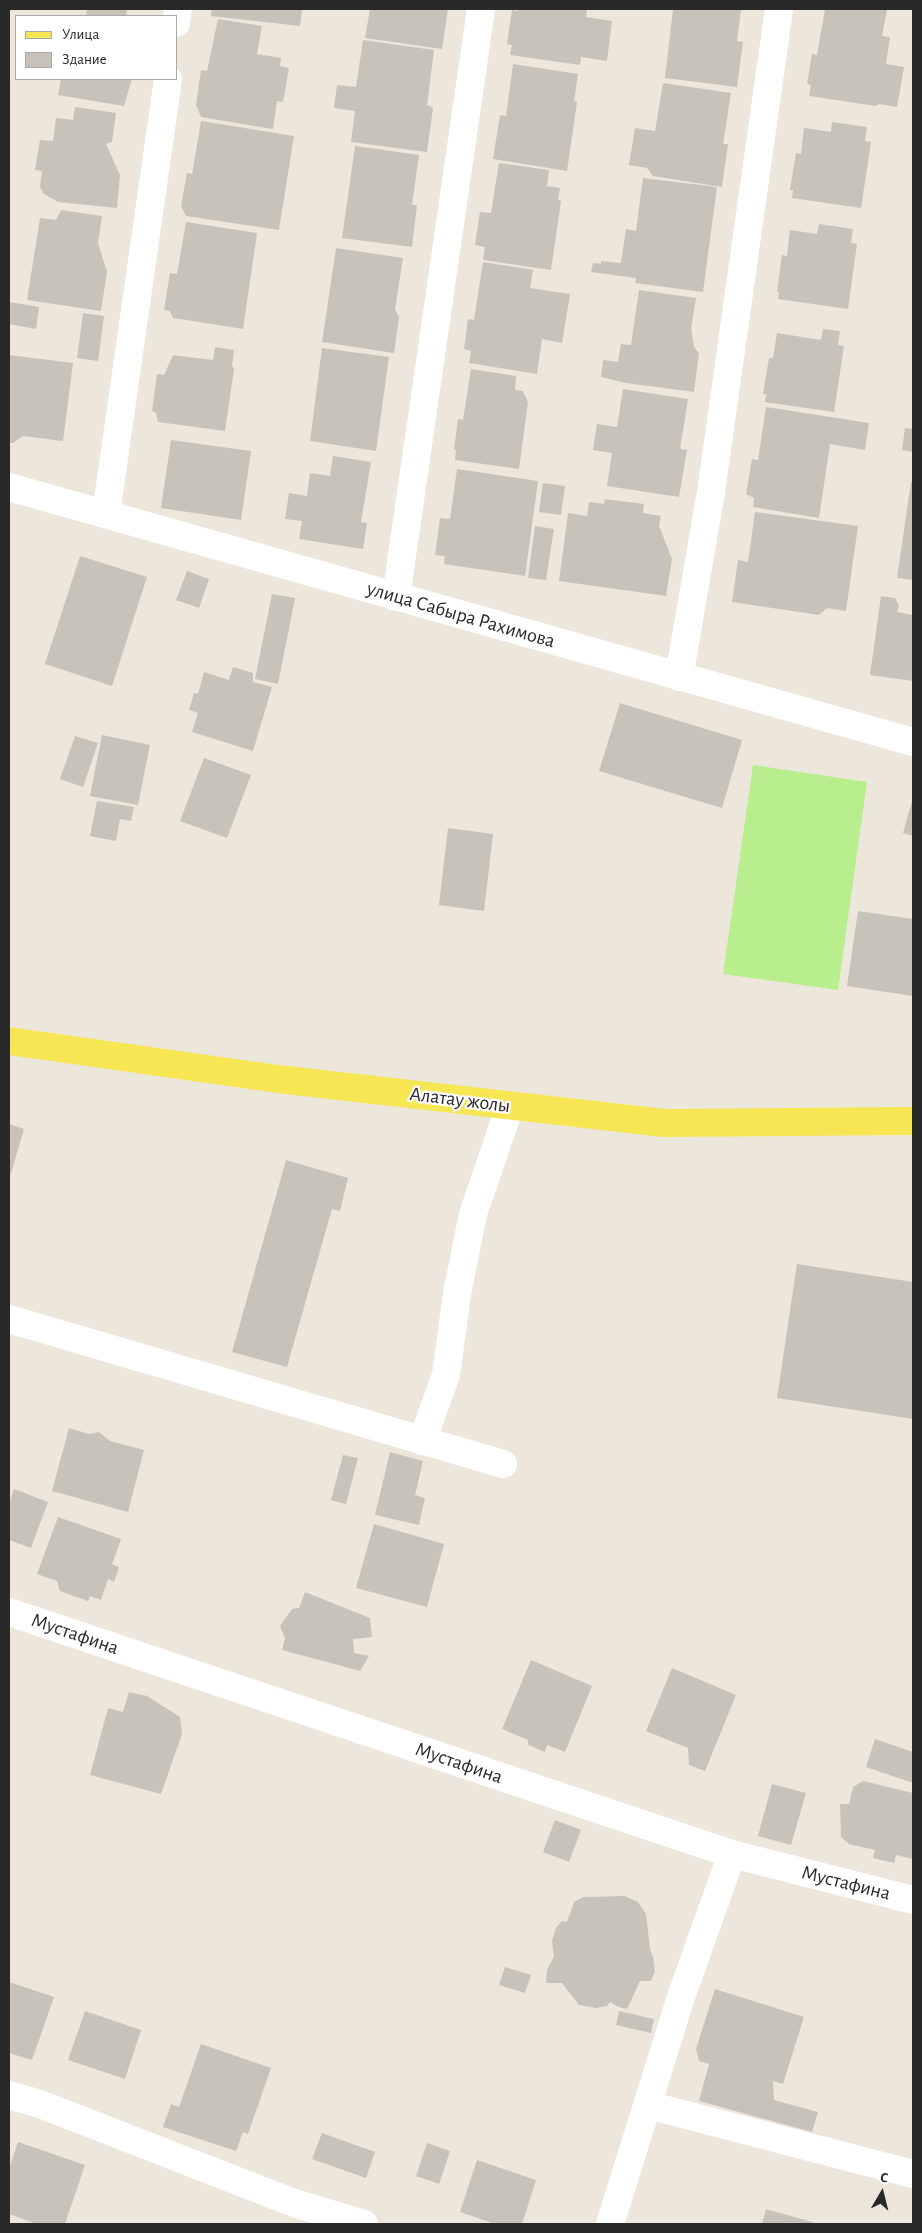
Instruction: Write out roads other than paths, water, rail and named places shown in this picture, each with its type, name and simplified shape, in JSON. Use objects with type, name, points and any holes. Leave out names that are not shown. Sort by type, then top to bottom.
[{"type":"main road","name":"Алатау жолы","points":[[9,1041],[278,1079],[664,1123],[913,1121]]},
{"type":"street","points":[[396,597],[482,9]]},
{"type":"street","points":[[679,677],[711,492],[779,9]]},
{"type":"street","points":[[106,514],[168,80]]},
{"type":"street","name":"улица Сабыра Рахимова","points":[[9,487],[913,742]]},
{"type":"street","points":[[422,1441],[446,1375],[457,1294],[472,1214],[510,1106]]},
{"type":"street","points":[[9,1319],[503,1464]]},
{"type":"street","name":"Мустафина","points":[[9,1612],[732,1854],[913,1900]]},
{"type":"street","points":[[610,2224],[681,1997],[732,1854]]},
{"type":"street","points":[[9,2094],[40,2104],[294,2203],[364,2224]]},
{"type":"street","points":[[648,2104],[913,2174]]}]
